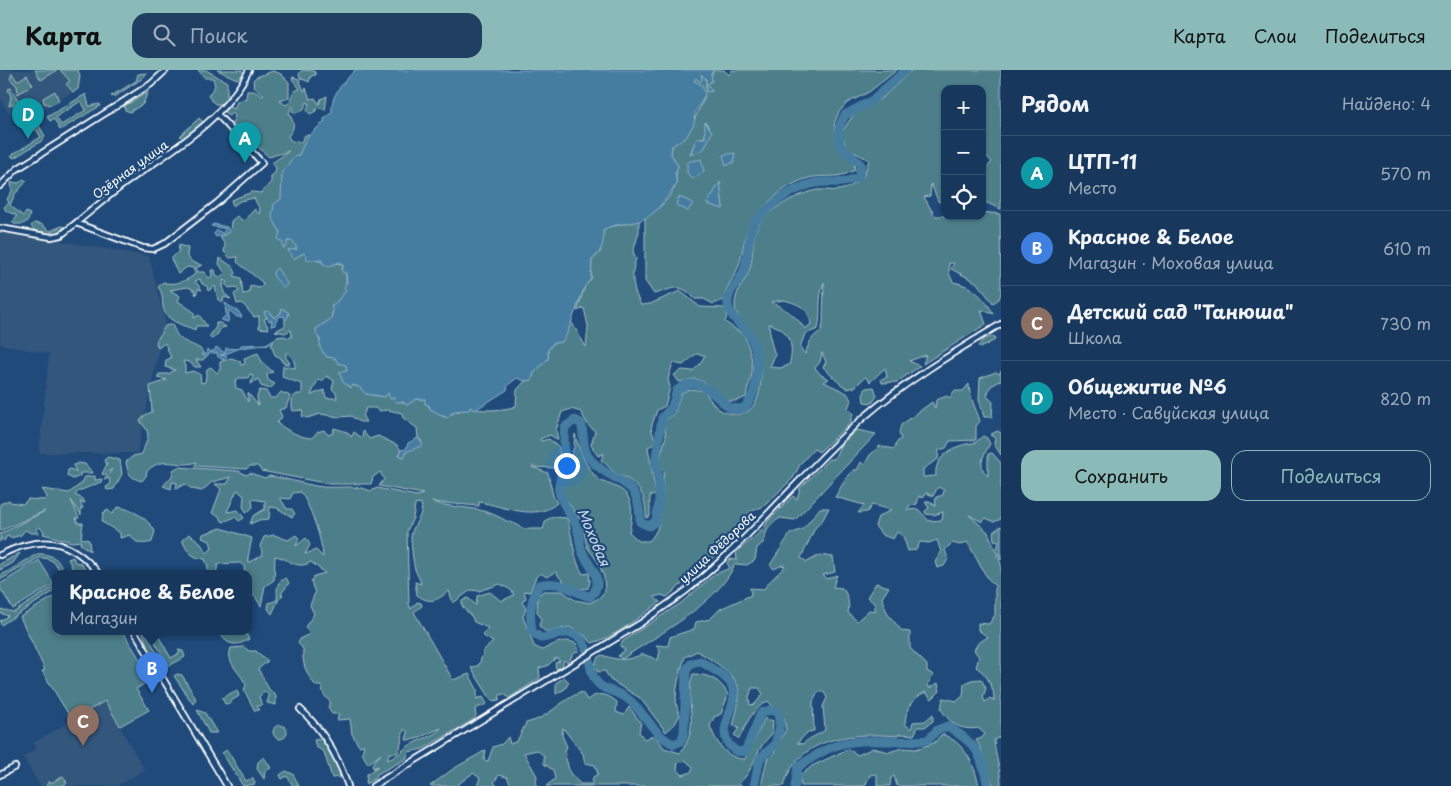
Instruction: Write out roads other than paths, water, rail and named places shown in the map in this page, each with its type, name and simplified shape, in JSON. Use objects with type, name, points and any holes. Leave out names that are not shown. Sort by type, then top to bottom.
[{"type":"street","points":[[0,186],[12,173],[32,158],[151,84],[166,70]]},
{"type":"street","name":"Озёрная улица","points":[[0,228],[51,237],[62,235],[126,183],[181,144],[217,114],[249,70]]},
{"type":"street","points":[[76,223],[143,248],[153,249],[164,244],[217,203],[262,163],[217,114]]},
{"type":"street","name":"улица Фёдорова","points":[[373,786],[641,623],[693,585],[842,437],[887,398],[930,366],[1001,324]]},
{"type":"street","points":[[0,555],[20,545],[40,541],[70,550],[85,559],[95,570]]},
{"type":"street","points":[[137,635],[227,786]]},
{"type":"street","points":[[300,709],[325,737],[342,767],[348,786]]},
{"type":"street","points":[[0,775],[15,767]]},
{"type":"waterway","name":"Моховая","points":[[754,786],[760,758],[775,745],[780,726],[778,713],[770,710],[761,713],[745,752],[736,751],[729,744],[725,736],[733,703],[734,694],[732,686],[724,676],[700,661],[692,663],[686,670],[684,733],[681,741],[674,744],[660,735],[628,699],[598,684],[592,674],[585,645],[576,635],[562,633],[541,638],[532,632],[531,608],[539,585],[553,584],[565,586],[590,597],[597,585],[595,574],[582,551],[575,523],[560,496],[559,483],[564,464],[565,427],[575,420],[581,423],[584,447],[591,460],[631,489],[636,496],[640,522],[649,526],[656,521],[659,503],[659,479],[655,464],[662,418],[672,407],[677,390],[687,384],[697,384],[708,389],[730,408],[743,409],[755,385],[757,365],[754,346],[751,338],[731,314],[728,304],[731,290],[744,270],[752,227],[775,202],[797,189],[809,184],[841,182],[859,177],[861,165],[840,145],[839,127],[845,115],[871,101],[906,70]]},
{"type":"waterway","name":"Моховая","points":[[795,786],[798,767],[830,748],[856,741],[928,740],[937,730],[948,726],[966,739],[976,750],[983,764],[988,786]]},
{"type":"place","name":"Общежитие №6","points":[[28,139]]},
{"type":"place","name":"ЦТП-11","points":[[245,163]]},
{"type":"place","name":"Красное & Белое","points":[[152,693]]},
{"type":"place","name":"Детский сад \"Танюша\"","points":[[83,746]]}]
